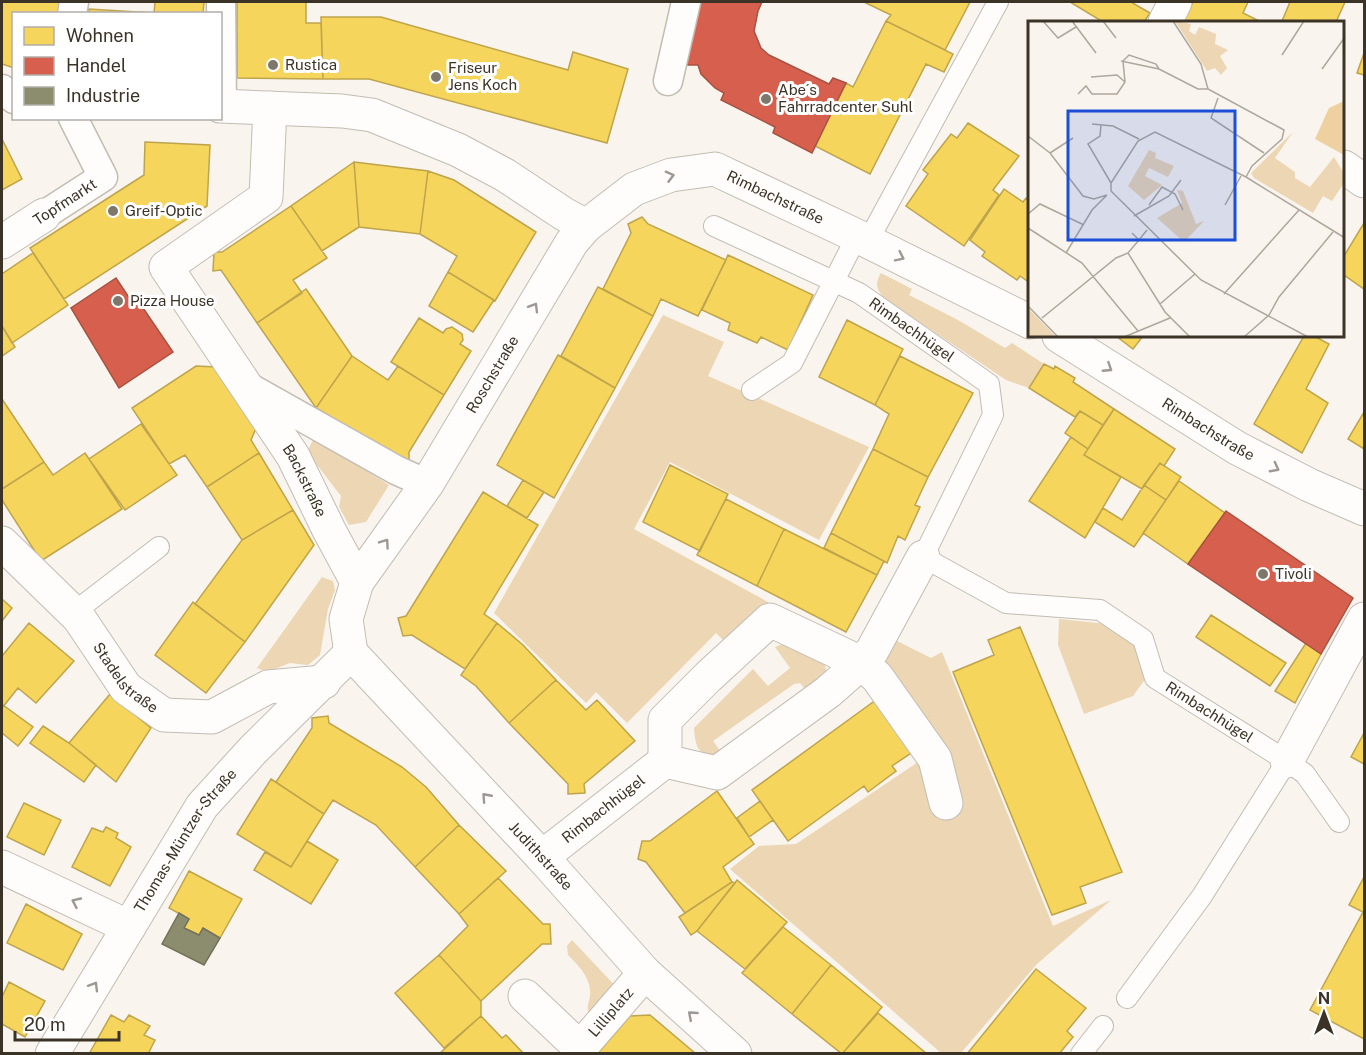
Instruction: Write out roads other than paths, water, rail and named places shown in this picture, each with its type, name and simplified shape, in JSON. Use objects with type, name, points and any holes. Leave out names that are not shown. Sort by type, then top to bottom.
[{"type":"street","points":[[668,81],[686,2]]},
{"type":"street","points":[[1166,21],[1175,2]]},
{"type":"street","points":[[222,106],[342,111],[372,115],[458,150],[505,175],[586,226]]},
{"type":"street","name":"Backstraße","points":[[270,108],[266,197],[166,267],[293,456],[357,582]]},
{"type":"street","name":"Topfmarkt","points":[[2,242],[103,177],[74,120]]},
{"type":"street","points":[[1345,168],[1365,181]]},
{"type":"street","name":"Rimbachstraße","points":[[715,169],[863,238],[1028,321]]},
{"type":"street","name":"Roschstraße","points":[[351,653],[346,619],[357,582],[426,484],[572,242],[586,226],[634,189],[670,174],[715,169]]},
{"type":"street","name":"Rimbachstraße","points":[[1062,338],[1238,448],[1309,486],[1365,509]]},
{"type":"street","name":"Backstraße","points":[[246,385],[396,470],[426,484]]},
{"type":"street","name":"Stadelstraße","points":[[2,543],[79,618],[126,688],[165,715],[212,717],[268,687],[324,682]]},
{"type":"street","name":"Rimbachhügel","points":[[542,857],[665,761],[717,773],[828,692],[873,651],[923,557]]},
{"type":"street","points":[[1287,761],[1365,619]]},
{"type":"street","points":[[665,761],[665,720],[770,620],[861,663],[877,677],[935,759],[946,803]]},
{"type":"street","name":"Thomas-Müntzer-Straße","points":[[52,1053],[202,806],[253,750],[351,653]]},
{"type":"street","name":"Judithstraße","points":[[351,653],[542,857],[645,973],[735,1053]]},
{"type":"street","points":[[2,867],[129,927]]},
{"type":"street","name":"Lilliplatz","points":[[525,996],[580,1051],[645,973]]},
{"type":"lane","points":[[752,390],[792,363],[835,280],[863,238],[998,2]]},
{"type":"lane","name":"Rimbachhügel","points":[[714,226],[859,293],[989,384],[993,415],[923,557],[1006,603],[1100,610],[1143,639],[1155,678],[1305,774],[1339,822]]},
{"type":"lane","points":[[73,613],[159,547]]},
{"type":"lane","points":[[1127,998],[1202,896],[1287,761]]},
{"type":"lane","points":[[1081,1053],[1103,1026]]},
{"type":"place","name":"Rustica","points":[[273,65]]},
{"type":"place","name":"Friseur Jens Koch","points":[[436,77]]},
{"type":"place","name":"Abe´s Fahrradcenter Suhl","points":[[766,99]]},
{"type":"place","name":"Greif-Optic","points":[[113,211]]},
{"type":"place","name":"Pizza House","points":[[118,301]]},
{"type":"place","name":"Tivoli","points":[[1263,574]]}]
